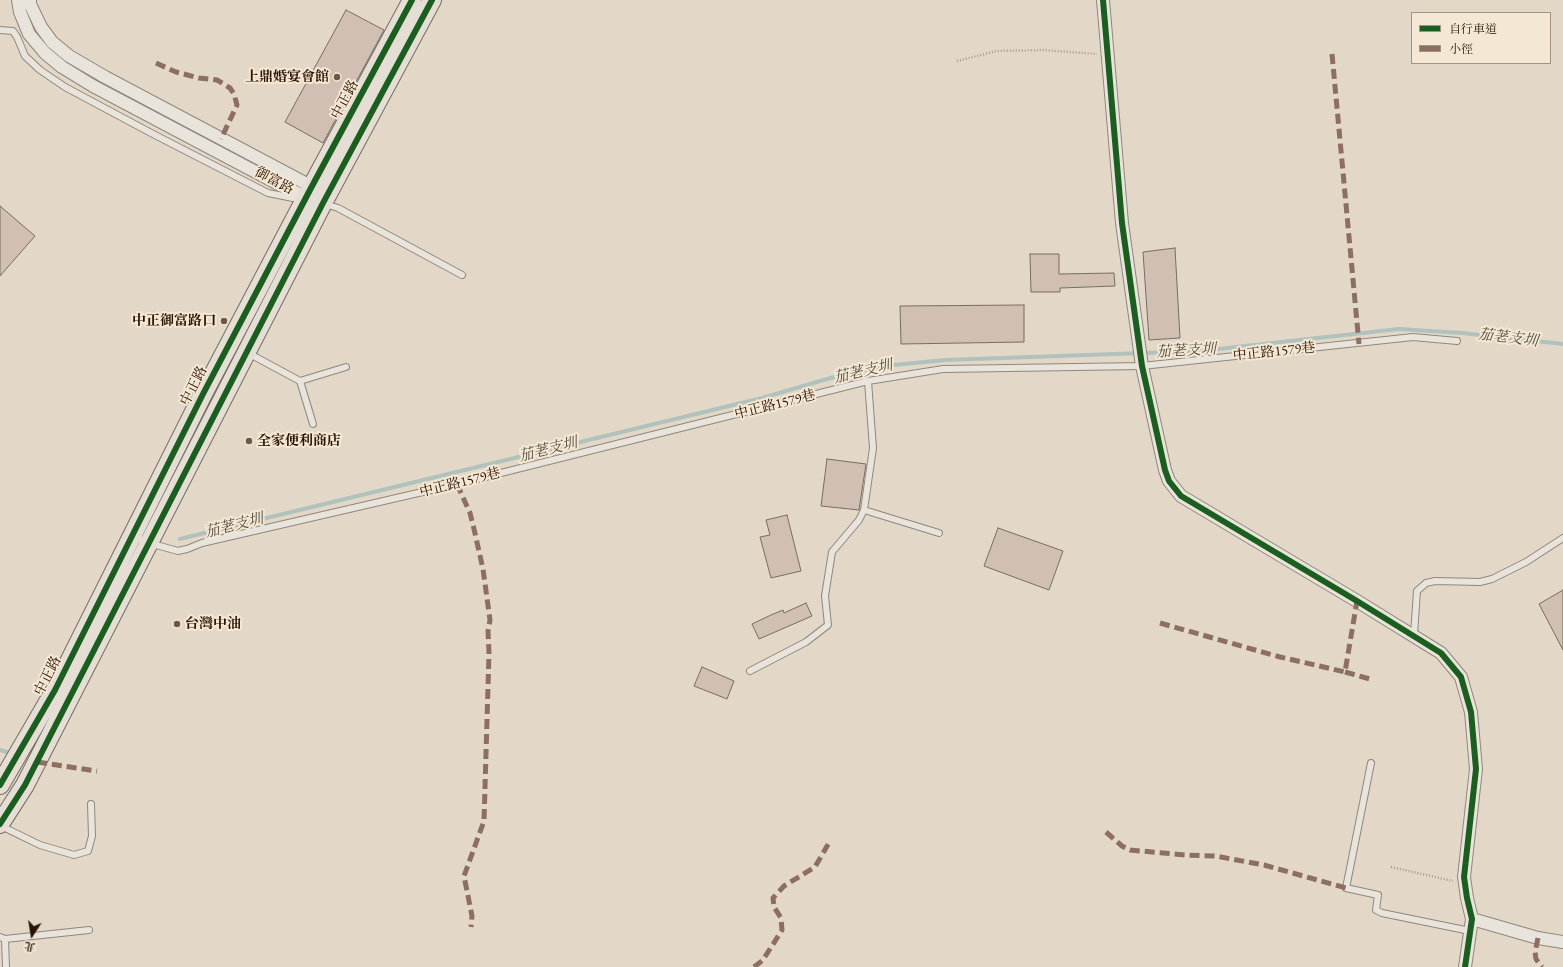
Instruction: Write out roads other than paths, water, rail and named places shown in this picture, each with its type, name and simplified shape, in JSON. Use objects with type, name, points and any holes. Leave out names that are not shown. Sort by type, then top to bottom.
[{"type":"main road","name":"中正路","points":[[2,776],[55,690],[203,394],[412,0]]},
{"type":"main road","name":"中正路","points":[[0,824],[25,785],[323,203],[432,0]]},
{"type":"street","name":"御富路","points":[[18,0],[20,12],[29,34],[45,53],[62,67],[93,86],[309,193],[323,203]]},
{"type":"street","name":"御富路","points":[[30,0],[40,27],[52,42],[69,56],[112,81],[305,183],[309,193]]},
{"type":"street","points":[[1103,0],[1122,223],[1142,366],[1165,470],[1169,481],[1182,496],[1414,635],[1441,653],[1460,677],[1471,712],[1476,769],[1464,877],[1466,898],[1472,918],[1465,967]]},
{"type":"street","points":[[1472,918],[1538,938],[1563,942]]},
{"type":"lane","points":[[0,30],[14,31],[25,56],[40,70],[65,87],[153,134],[268,193],[292,198],[309,193]]},
{"type":"lane","points":[[323,203],[338,208],[462,275]]},
{"type":"lane","name":"中正路1579巷","points":[[132,535],[149,543],[178,551],[187,549],[202,542],[457,484],[868,381],[943,369],[1142,366],[1413,337],[1457,341]]},
{"type":"lane","points":[[246,352],[300,380],[346,367]]},
{"type":"lane","points":[[300,380],[313,424]]},
{"type":"lane","points":[[750,671],[806,642],[828,625],[825,596],[832,552],[859,520],[864,510],[873,448],[868,381]]},
{"type":"lane","points":[[864,510],[939,533]]},
{"type":"lane","points":[[1414,635],[1417,591],[1426,582],[1435,580],[1480,582],[1492,579],[1526,562],[1563,538]]},
{"type":"lane","points":[[1371,764],[1346,888],[1378,895],[1376,910],[1382,913],[1470,931]]},
{"type":"lane","points":[[0,824],[40,845],[74,855],[88,851],[92,836],[91,804]]},
{"type":"lane","points":[[6,967],[2,938],[89,930]]},
{"type":"waterway","name":"茄荖支圳","points":[[180,539],[762,398],[834,377],[883,366],[946,360],[1200,351],[1399,329],[1462,333],[1563,344]]},
{"type":"waterway","points":[[0,750],[7,752]]},
{"type":"place","name":"上鼎婚宴會館","points":[[337,77]]},
{"type":"place","name":"中正御富路口","points":[[224,321]]},
{"type":"place","name":"全家便利商店","points":[[249,441]]},
{"type":"place","name":"台灣中油","points":[[177,624]]}]
